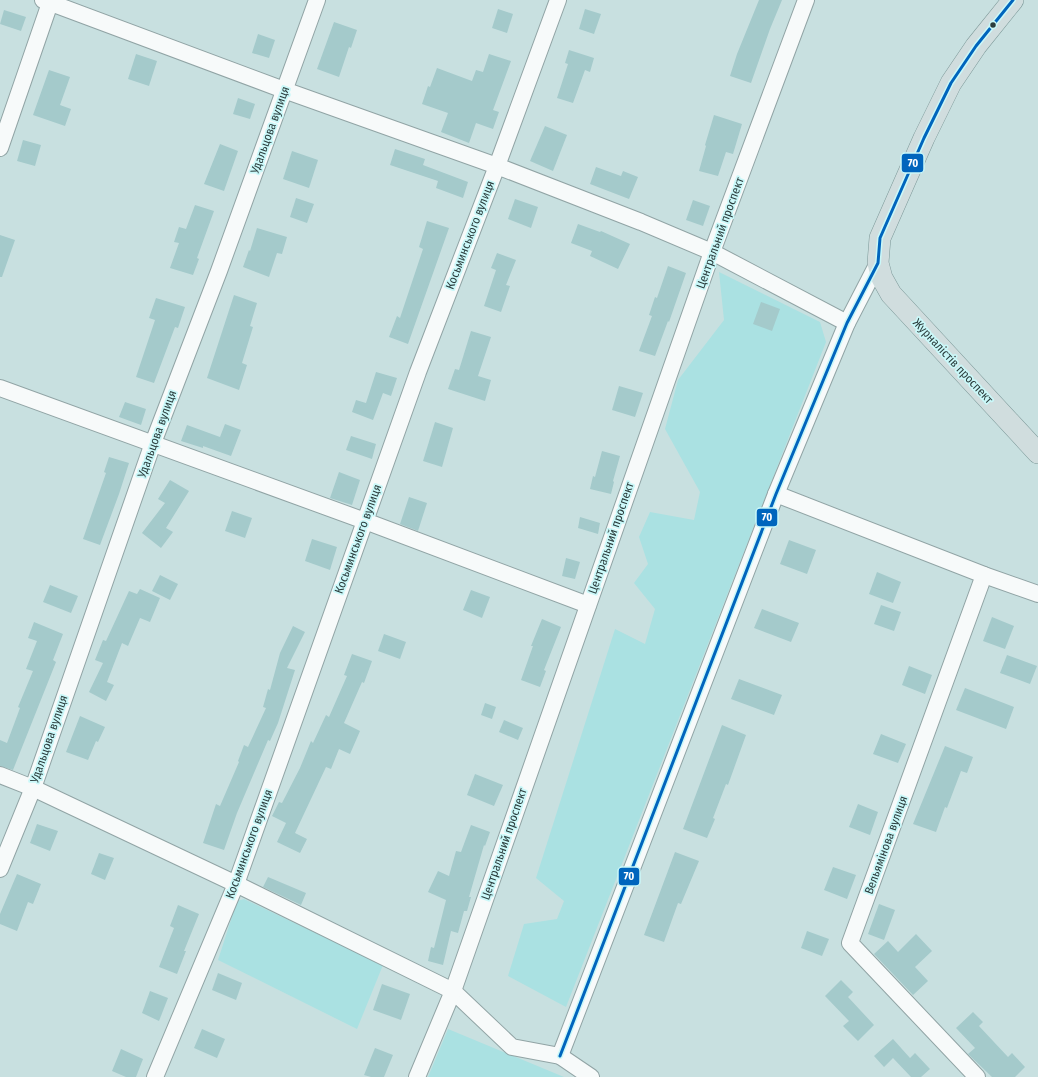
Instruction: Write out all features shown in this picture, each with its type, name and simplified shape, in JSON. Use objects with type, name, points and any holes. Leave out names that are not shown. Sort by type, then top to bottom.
[{"type":"main road","points":[[878,263],[880,238],[924,138],[951,83],[976,46],[1013,0]]},
{"type":"main road","name":"Журналістів проспект","points":[[878,263],[882,278],[891,294],[1038,452]]},
{"type":"street","name":"Удальцова вулиця","points":[[0,869],[33,788],[153,443],[219,271],[317,0]]},
{"type":"street","name":"Косьминського вулиця","points":[[155,1077],[236,884],[418,372],[497,166],[558,0]]},
{"type":"street","name":"Центральний проспект","points":[[417,1077],[453,991],[712,252],[806,0]]},
{"type":"street","points":[[0,148],[48,1],[284,90],[497,166],[641,222],[712,252],[848,323]]},
{"type":"street","points":[[560,1056],[776,494],[848,323],[878,263]]},
{"type":"street","points":[[0,388],[365,521],[588,605]]},
{"type":"street","points":[[776,494],[984,575],[1038,594]]},
{"type":"street","name":"Вельямінова вулиця","points":[[977,1077],[850,943],[984,575]]},
{"type":"street","points":[[0,774],[33,788],[236,884],[453,991],[512,1047],[560,1056],[591,1077]]},
{"type":"shaded area","points":[[719,272],[820,322],[826,342],[566,1007],[508,976],[524,924],[557,919],[564,901],[536,878],[615,629],[645,644],[655,609],[634,583],[648,564],[639,537],[650,512],[694,520],[700,492],[665,429],[678,380],[724,320]]},
{"type":"shaded area","points":[[244,899],[383,965],[357,1029],[218,960],[237,901]]},
{"type":"shaded area","points":[[448,1029],[564,1077],[428,1077]]},
{"type":"building","points":[[759,0],[782,0],[751,83],[730,76],[737,54]]},
{"type":"building","points":[[498,9],[513,14],[507,33],[492,28]]},
{"type":"building","points":[[585,9],[601,14],[594,34],[579,29]]},
{"type":"building","points":[[4,10],[26,17],[21,31],[0,24]]},
{"type":"building","points":[[334,22],[357,30],[351,48],[349,47],[339,77],[317,69]]},
{"type":"building","points":[[258,34],[275,40],[269,58],[252,53]]},
{"type":"building","points":[[569,50],[594,58],[590,72],[585,70],[573,103],[557,98],[568,64],[565,63]]},
{"type":"building","points":[[136,54],[157,61],[149,86],[128,79]]},
{"type":"building","points":[[489,54],[511,61],[493,110],[499,112],[493,129],[476,123],[469,143],[441,132],[448,113],[422,104],[428,86],[430,87],[437,68],[472,81],[476,70],[483,72]]},
{"type":"building","points":[[49,70],[70,77],[60,105],[71,109],[65,126],[33,115]]},
{"type":"building","points":[[238,98],[255,104],[250,119],[233,114]]},
{"type":"building","points":[[714,115],[742,124],[733,154],[726,152],[718,176],[699,171]]},
{"type":"building","points":[[545,126],[567,135],[553,171],[530,161]]},
{"type":"building","points":[[23,140],[41,145],[35,166],[17,161]]},
{"type":"building","points":[[220,144],[238,151],[224,191],[204,184]]},
{"type":"building","points":[[395,149],[425,159],[423,165],[468,182],[463,198],[436,188],[438,181],[390,165]]},
{"type":"building","points":[[292,151],[318,160],[309,188],[283,179]]},
{"type":"building","points":[[596,167],[621,176],[623,171],[638,177],[629,199],[590,184]]},
{"type":"building","points":[[296,198],[314,204],[307,223],[290,217]]},
{"type":"building","points":[[515,199],[538,207],[531,228],[508,219]]},
{"type":"building","points":[[693,200],[710,206],[703,226],[686,220]]},
{"type":"building","points":[[195,205],[214,211],[197,258],[199,259],[193,275],[170,268],[179,243],[174,242],[179,227],[186,229]]},
{"type":"building","points":[[427,221],[449,228],[408,344],[389,337],[397,316],[400,318],[423,249],[419,247]]},
{"type":"building","points":[[578,224],[600,232],[601,231],[630,244],[618,269],[590,256],[592,251],[571,243]]},
{"type":"building","points":[[257,228],[287,237],[282,254],[277,253],[269,277],[243,267]]},
{"type":"building","points":[[0,235],[15,240],[2,277],[0,277]]},
{"type":"building","points":[[497,253],[516,260],[506,285],[510,286],[501,312],[484,306],[496,270],[491,268]]},
{"type":"building","points":[[668,266],[686,273],[669,322],[668,321],[655,356],[639,351],[652,316],[649,315],[655,297],[657,298]]},
{"type":"building","points":[[234,295],[257,303],[250,326],[253,327],[242,363],[247,365],[239,390],[207,378]]},
{"type":"building","points":[[156,298],[185,307],[178,328],[175,327],[154,383],[136,377],[155,320],[149,318]]},
{"type":"building","points":[[761,302],[780,309],[772,331],[753,324]]},
{"type":"building","points":[[471,331],[491,337],[478,376],[491,380],[485,401],[448,389],[455,369],[459,370]]},
{"type":"building","points":[[376,372],[397,378],[391,396],[383,393],[373,420],[352,412],[356,400],[366,403]]},
{"type":"building","points":[[619,386],[643,393],[635,417],[612,410]]},
{"type":"building","points":[[125,402],[146,409],[141,425],[119,417]]},
{"type":"building","points":[[435,422],[453,428],[442,467],[423,461]]},
{"type":"building","points":[[225,424],[241,430],[231,456],[203,446],[203,448],[181,441],[187,425],[220,437]]},
{"type":"building","points":[[351,436],[376,444],[372,459],[346,450]]},
{"type":"building","points":[[602,451],[620,456],[611,494],[590,489]]},
{"type":"building","points":[[109,457],[129,463],[100,545],[83,539],[106,473],[104,472]]},
{"type":"building","points":[[339,472],[360,480],[352,505],[330,498]]},
{"type":"building","points":[[170,480],[189,491],[166,528],[173,532],[161,548],[142,533],[165,503],[158,499]]},
{"type":"building","points":[[409,497],[427,503],[418,531],[400,524]]},
{"type":"building","points":[[232,511],[252,518],[245,538],[225,531]]},
{"type":"building","points":[[580,517],[600,523],[598,534],[578,528]]},
{"type":"building","points":[[312,539],[337,547],[330,570],[305,561]]},
{"type":"building","points":[[789,540],[816,550],[807,574],[780,564]]},
{"type":"building","points":[[566,558],[580,562],[575,579],[562,576]]},
{"type":"building","points":[[877,572],[901,582],[893,603],[869,594]]},
{"type":"building","points":[[160,575],[178,584],[170,600],[152,591]]},
{"type":"building","points":[[50,585],[78,596],[71,613],[43,602]]},
{"type":"building","points":[[140,589],[160,598],[150,622],[140,618],[128,646],[122,643],[107,682],[114,685],[106,701],[89,692],[103,663],[95,660],[103,640],[106,641],[129,591],[137,594]]},
{"type":"building","points":[[471,590],[490,597],[482,618],[463,610]]},
{"type":"building","points":[[881,605],[901,612],[894,631],[874,624]]},
{"type":"building","points":[[762,609],[799,623],[791,642],[754,628]]},
{"type":"building","points":[[992,617],[1014,626],[1005,649],[983,641]]},
{"type":"building","points":[[542,619],[561,627],[544,670],[546,671],[540,687],[521,680],[533,646],[531,646]]},
{"type":"building","points":[[34,622],[63,634],[53,660],[56,662],[13,770],[0,766],[0,740],[7,743],[20,708],[18,707],[33,671],[26,669],[37,641],[28,638]]},
{"type":"building","points":[[293,626],[305,632],[287,668],[295,670],[278,723],[270,741],[268,740],[237,813],[224,850],[203,843],[216,804],[220,806],[239,762],[238,761],[244,745],[248,747],[266,708],[263,707],[268,689],[270,690],[280,653]]},
{"type":"building","points":[[384,634],[406,642],[400,659],[378,651]]},
{"type":"building","points":[[352,654],[372,661],[364,683],[362,682],[344,723],[360,731],[350,754],[339,749],[331,769],[326,767],[295,833],[307,839],[300,853],[277,842],[286,823],[272,816],[279,802],[282,803],[300,768],[311,741],[313,743],[326,715],[329,717],[347,676],[344,675]]},
{"type":"building","points":[[1007,655],[1037,666],[1030,684],[1000,673]]},
{"type":"building","points":[[909,666],[932,675],[925,694],[902,685]]},
{"type":"building","points":[[739,679],[782,695],[774,715],[731,699]]},
{"type":"building","points":[[965,688],[1014,707],[1006,729],[956,710]]},
{"type":"building","points":[[485,703],[496,707],[492,719],[481,715]]},
{"type":"building","points":[[80,716],[105,727],[98,742],[96,741],[88,760],[66,752]]},
{"type":"building","points":[[504,720],[523,728],[518,740],[499,732]]},
{"type":"building","points":[[722,725],[746,735],[728,785],[726,784],[713,818],[715,819],[707,838],[683,829]]},
{"type":"building","points":[[881,734],[906,744],[898,763],[873,754]]},
{"type":"building","points":[[945,746],[973,757],[967,773],[961,771],[936,832],[913,824]]},
{"type":"building","points":[[475,774],[503,785],[494,806],[467,795]]},
{"type":"building","points":[[858,804],[878,812],[870,835],[849,827]]},
{"type":"building","points":[[37,824],[58,831],[50,851],[30,843]]},
{"type":"building","points":[[471,825],[490,832],[485,846],[484,845],[469,897],[471,897],[467,911],[464,911],[458,933],[451,931],[443,965],[428,961],[431,947],[434,948],[446,900],[428,892],[438,871],[449,876],[456,851],[461,852]]},
{"type":"building","points":[[675,852],[699,861],[681,904],[678,903],[664,942],[644,935]]},
{"type":"building","points":[[99,853],[114,858],[105,880],[91,874]]},
{"type":"building","points":[[833,867],[856,875],[847,899],[824,890]]},
{"type":"building","points":[[17,874],[41,884],[33,904],[28,902],[17,931],[0,924],[0,914]]},
{"type":"building","points":[[268,877],[306,893],[301,905],[263,887]]},
{"type":"building","points":[[879,904],[895,910],[884,940],[868,934]]},
{"type":"building","points":[[178,905],[199,914],[184,951],[186,951],[177,974],[159,967],[174,928],[170,926]]},
{"type":"building","points":[[807,931],[829,939],[822,956],[801,948]]},
{"type":"building","points":[[916,934],[932,951],[915,967],[928,981],[913,995],[874,954],[888,941],[898,952]]},
{"type":"building","points":[[218,973],[242,983],[236,1000],[212,990]]},
{"type":"building","points":[[841,980],[853,992],[848,997],[874,1025],[858,1041],[843,1026],[849,1021],[825,996]]},
{"type":"building","points":[[382,984],[410,994],[401,1020],[373,1010]]},
{"type":"building","points":[[150,991],[168,998],[159,1021],[142,1013]]},
{"type":"building","points":[[973,1012],[983,1022],[979,1026],[1008,1057],[1012,1053],[1025,1067],[1015,1077],[992,1077],[968,1054],[975,1048],[956,1028]]},
{"type":"building","points":[[202,1029],[225,1039],[217,1058],[194,1048]]},
{"type":"building","points":[[893,1039],[910,1058],[915,1053],[930,1069],[921,1077],[911,1077],[893,1058],[884,1067],[874,1056]]},
{"type":"building","points":[[375,1048],[393,1055],[384,1077],[371,1077],[364,1075]]},
{"type":"building","points":[[121,1049],[143,1059],[136,1077],[126,1077],[112,1071]]},
{"type":"transit line","name":"70","points":[[560,1056],[776,494],[847,323],[878,263],[880,238],[924,138],[951,83],[976,46],[1013,0]]}]
